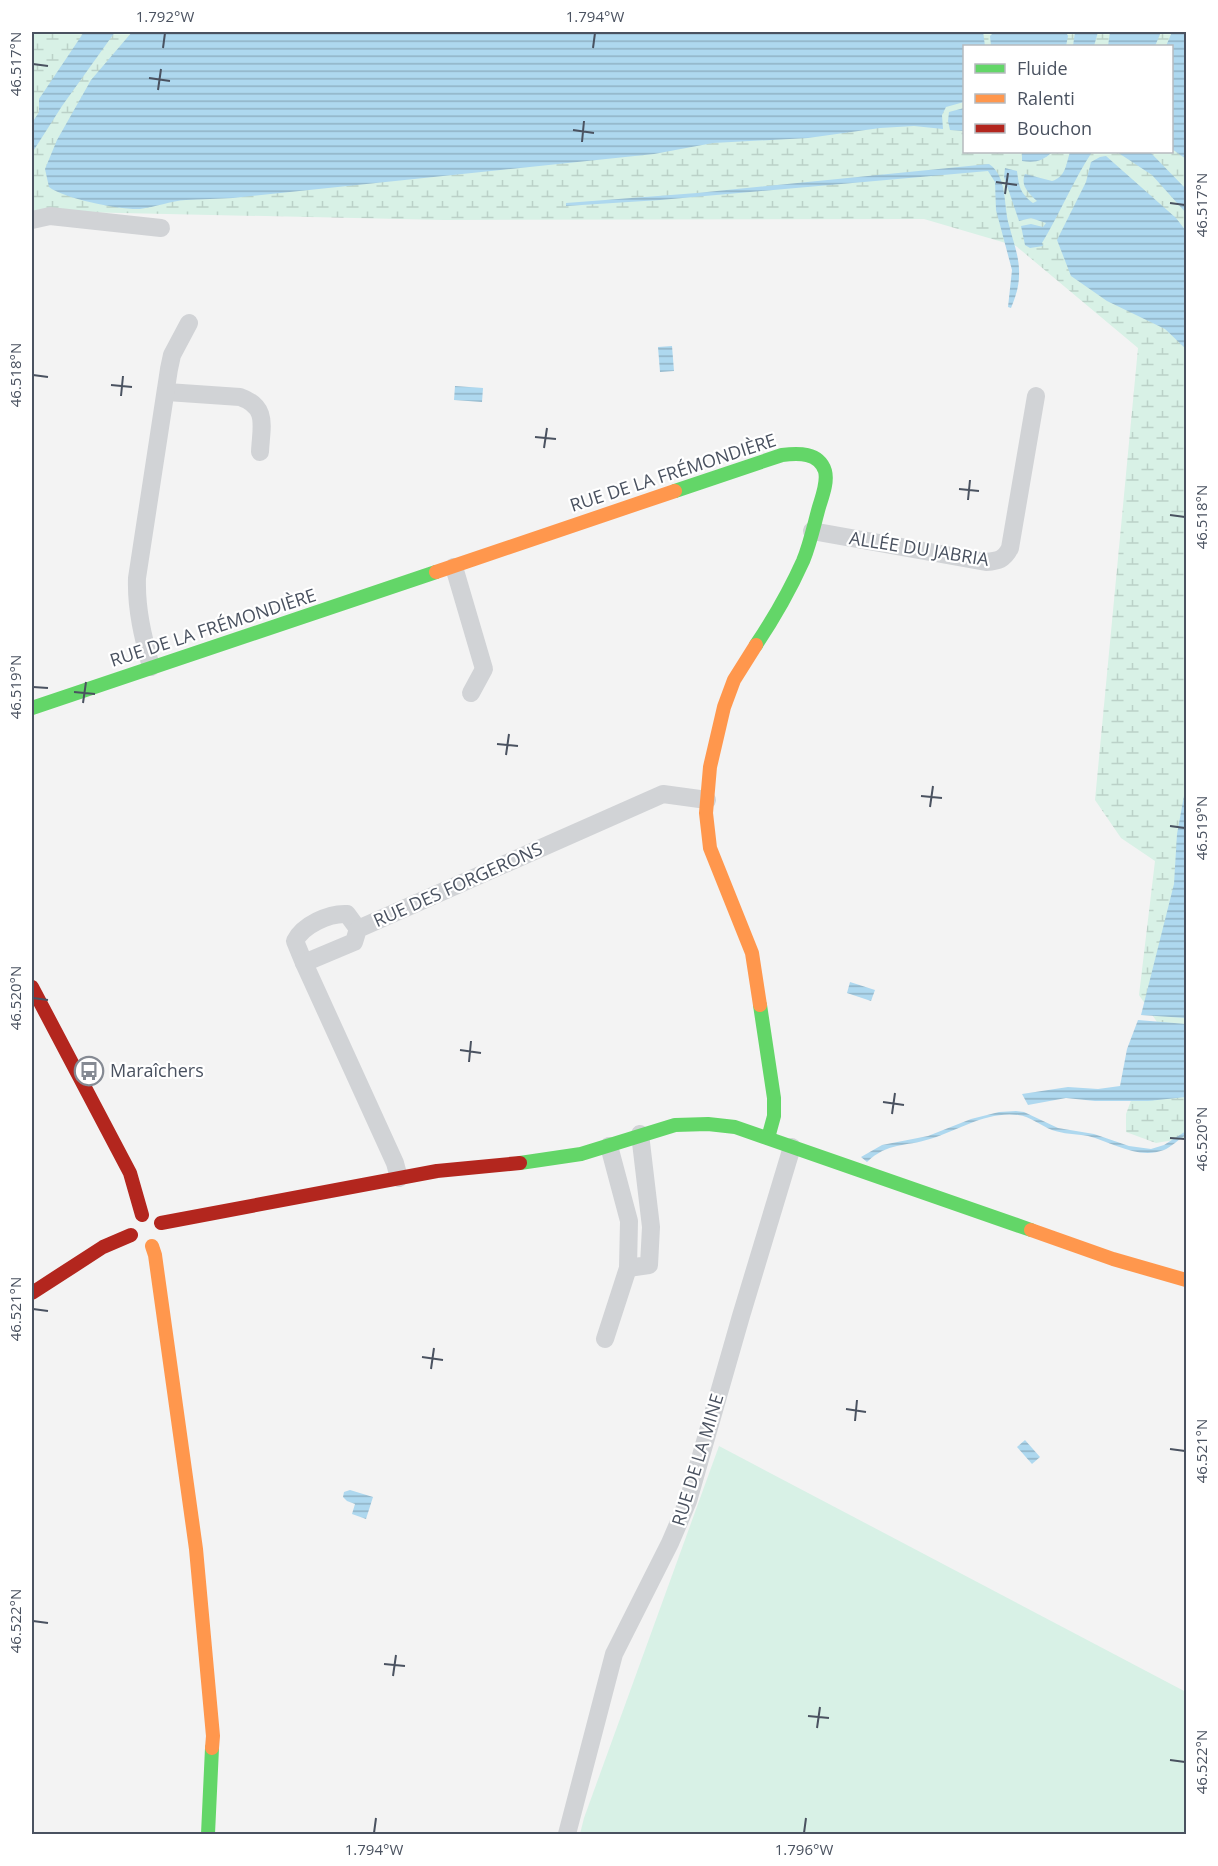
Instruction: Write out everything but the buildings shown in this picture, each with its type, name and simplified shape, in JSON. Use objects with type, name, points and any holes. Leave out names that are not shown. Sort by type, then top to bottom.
[{"type":"street","points":[[32,220],[50,216],[161,228]]},
{"type":"street","points":[[151,667],[138,616],[137,578],[172,355],[189,323]]},
{"type":"street","points":[[167,392],[240,397],[251,401],[258,407],[261,417],[260,452]]},
{"type":"street","name":"ALLÉE DU JABRIA","points":[[812,531],[986,562],[998,561],[1005,557],[1010,548],[1036,396]]},
{"type":"street","name":"RUE DE LA FRÉMONDIÈRE","points":[[32,708],[782,455],[809,454],[819,461],[825,472],[824,489],[804,559],[777,613],[734,680],[717,734],[710,767],[707,800],[707,832],[710,848],[752,953],[774,1098],[770,1129]]},
{"type":"street","points":[[454,567],[484,669],[471,693]]},
{"type":"street","name":"RUE DES FORGERONS","points":[[304,963],[354,942],[358,929],[663,794],[707,800]]},
{"type":"street","points":[[358,929],[347,914],[340,914],[305,927],[295,941],[395,1163],[399,1178]]},
{"type":"street","points":[[32,987],[130,1173],[142,1215]]},
{"type":"street","points":[[160,1223],[437,1171],[581,1154],[675,1125],[708,1124],[770,1129],[792,1147],[1113,1258],[1186,1280]]},
{"type":"street","points":[[628,1268],[649,1265],[651,1227],[640,1134]]},
{"type":"street","points":[[606,1339],[628,1268],[629,1221],[609,1146]]},
{"type":"street","name":"RUE DE LA MINE","points":[[567,1834],[614,1653],[670,1543],[688,1501],[792,1147]]},
{"type":"street","points":[[142,1215],[153,1216],[160,1223],[162,1228],[160,1239],[152,1246],[141,1246],[133,1240],[131,1225],[142,1215]]},
{"type":"street","points":[[32,1293],[103,1247],[131,1235]]},
{"type":"street","points":[[152,1246],[164,1310],[199,1582],[213,1736],[208,1834]]},
{"type":"green space","points":[[32,32],[1186,32],[1186,1138],[1156,1143],[1126,1132],[1126,1114],[1159,1025],[1139,995],[1155,861],[1121,838],[1095,800],[1138,348],[1016,246],[924,219],[444,220],[32,211]]},
{"type":"green space","points":[[719,1446],[1186,1692],[1186,1834],[580,1834]]},
{"type":"water","points":[[84,32],[115,32],[62,106],[32,153],[32,123],[39,112],[39,99]]},
{"type":"water","points":[[132,32],[983,32],[985,45],[963,45],[963,102],[946,107],[942,115],[943,129],[914,126],[880,128],[808,138],[713,143],[654,154],[233,198],[180,201],[140,209],[93,203],[67,196],[49,187],[45,169],[57,140],[91,80]]},
{"type":"water","points":[[994,32],[1066,32],[1068,36],[1066,45],[991,45],[990,36]]},
{"type":"water","points":[[1075,32],[1098,32],[1094,45],[1073,45]]},
{"type":"water","points":[[1110,32],[1161,32],[1155,45],[1108,45]]},
{"type":"water","points":[[1172,32],[1186,32],[1186,159],[1173,150],[1173,45],[1166,45]]},
{"type":"water","points":[[963,108],[963,131],[950,130],[949,112]]},
{"type":"water","points":[[1022,153],[1051,153],[1038,161],[1022,161]]},
{"type":"water","points":[[1070,153],[1091,153],[1042,243],[1043,246],[1030,248],[1025,245],[1021,226],[1031,224],[1043,227],[1046,223],[1031,218],[1019,221],[1004,177],[1005,168],[1017,171],[1021,189],[1033,203],[1037,201],[1024,186],[1025,174],[1052,181],[1065,170]]},
{"type":"water","points":[[1119,153],[1151,153],[1186,189],[1186,213],[1152,175]]},
{"type":"water","points":[[1106,156],[1176,218],[1186,231],[1186,349],[1165,329],[1107,301],[1071,276],[1057,240],[1086,182],[1091,162]]},
{"type":"water","points":[[989,164],[999,176],[1002,184],[1018,262],[1018,284],[1011,308],[1008,307],[1012,270],[996,210],[995,182],[988,171],[566,206],[566,203],[697,193]]},
{"type":"water","points":[[672,346],[674,371],[660,372],[658,347]]},
{"type":"water","points":[[455,386],[483,388],[482,402],[454,400]]},
{"type":"water","points":[[1186,785],[1186,1018],[1141,1015],[1174,884],[1177,834]]},
{"type":"water","points":[[850,982],[875,990],[871,1001],[847,993]]},
{"type":"water","points":[[1138,1020],[1186,1024],[1186,1097],[1148,1101],[1095,1101],[1066,1098],[1028,1105],[1022,1094],[1068,1087],[1098,1089],[1120,1086],[1127,1049]]},
{"type":"water","points":[[999,1112],[1024,1112],[1058,1128],[1094,1134],[1129,1146],[1151,1149],[1164,1145],[1186,1131],[1186,1135],[1164,1150],[1154,1153],[1135,1152],[1088,1136],[1056,1131],[1022,1116],[1007,1115],[984,1118],[930,1139],[890,1148],[867,1162],[861,1157],[882,1145],[928,1136],[971,1119]]},
{"type":"water","points":[[1025,1440],[1040,1457],[1032,1464],[1017,1447]]},
{"type":"water","points":[[350,1490],[373,1497],[366,1519],[352,1514],[355,1504],[343,1497],[344,1492]]},
{"type":"traffic: fast","points":[[675,491],[782,455],[807,455],[818,460],[822,465],[826,475],[825,485],[805,555],[787,593],[756,645]]},
{"type":"traffic: fast","points":[[32,708],[436,572]]},
{"type":"traffic: fast","points":[[760,1005],[774,1098],[774,1116],[768,1138]]},
{"type":"traffic: fast","points":[[520,1163],[581,1154],[675,1125],[708,1124],[735,1127],[1031,1230]]},
{"type":"traffic: fast","points":[[208,1834],[212,1748]]},
{"type":"traffic: slow","points":[[436,572],[675,491]]},
{"type":"traffic: slow","points":[[756,645],[734,680],[724,707],[710,767],[706,813],[710,848],[752,953],[760,1005]]},
{"type":"traffic: slow","points":[[1031,1230],[1113,1259],[1186,1280]]},
{"type":"traffic: slow","points":[[152,1246],[196,1549],[213,1736],[212,1748]]},
{"type":"traffic: jam","points":[[32,987],[130,1173],[142,1215]]},
{"type":"traffic: jam","points":[[161,1223],[437,1171],[520,1163]]},
{"type":"traffic: jam","points":[[32,1293],[103,1247],[131,1235]]},
{"type":"place","name":"Maraîchers","points":[[89,1071]]}]
